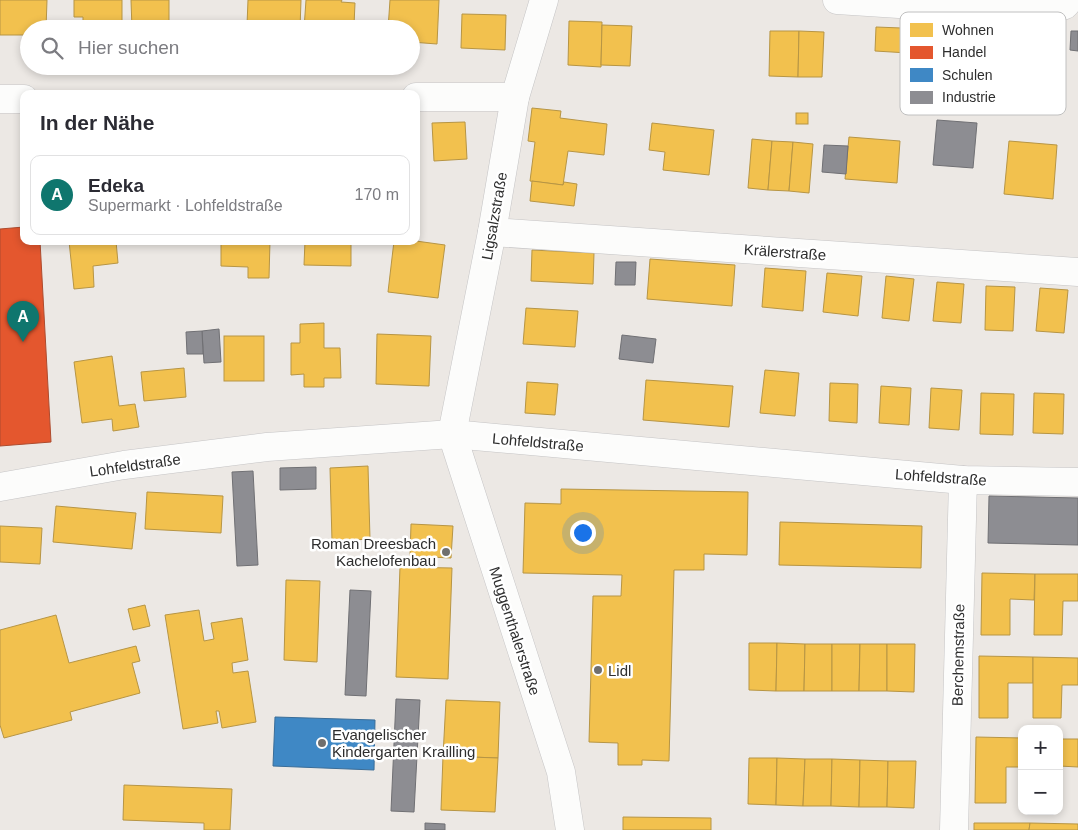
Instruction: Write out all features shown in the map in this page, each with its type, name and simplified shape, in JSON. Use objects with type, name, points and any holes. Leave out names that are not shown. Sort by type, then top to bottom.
[{"type":"street","name":"Ligsalzstraße","points":[[452,434],[492,232],[515,97],[544,0]]},
{"type":"street","points":[[837,0],[1009,12]]},
{"type":"street","points":[[1043,12],[1065,4],[1069,0]]},
{"type":"street","points":[[420,97],[515,97]]},
{"type":"street","points":[[0,99],[20,99]]},
{"type":"street","name":"Krälerstraße","points":[[492,232],[1078,272]]},
{"type":"street","name":"Lohfeldstraße","points":[[0,487],[124,465],[267,447],[452,434],[963,480],[1078,482]]},
{"type":"street","name":"Muggenthalerstraße","points":[[452,434],[561,772],[570,830]]},
{"type":"street","name":"Berchemstraße","points":[[954,830],[963,480]]},
{"type":"building: Wohnen","points":[[0,0],[47,0],[46,20],[20,20],[20,35],[0,35]]},
{"type":"building: Wohnen","points":[[74,0],[122,0],[122,20],[83,20],[83,17],[74,17]]},
{"type":"building: Wohnen","points":[[131,0],[169,0],[169,20],[132,20]]},
{"type":"building: Wohnen","points":[[248,0],[301,0],[300,20],[247,20]]},
{"type":"building: Wohnen","points":[[306,0],[342,0],[341,2],[355,3],[354,20],[305,20]]},
{"type":"building: Wohnen","points":[[390,0],[439,0],[437,44],[420,43],[420,20],[389,20]]},
{"type":"building: Wohnen","points":[[462,14],[506,15],[505,50],[461,48]]},
{"type":"building: Wohnen","points":[[569,21],[602,22],[601,67],[568,65]]},
{"type":"building: Wohnen","points":[[602,25],[632,26],[630,66],[601,65]]},
{"type":"building: Wohnen","points":[[876,27],[900,28],[900,52],[875,51]]},
{"type":"building: Wohnen","points":[[770,31],[799,31],[798,77],[769,76]]},
{"type":"building: Wohnen","points":[[799,31],[824,32],[822,77],[798,77]]},
{"type":"building: Wohnen","points":[[532,108],[561,111],[560,118],[607,124],[604,155],[568,151],[563,185],[530,181],[535,142],[528,141]]},
{"type":"building: Wohnen","points":[[796,113],[808,113],[808,124],[796,124]]},
{"type":"building: Wohnen","points":[[465,122],[467,159],[434,161],[432,123]]},
{"type":"building: Wohnen","points":[[652,123],[714,130],[709,175],[663,170],[665,152],[649,150]]},
{"type":"building: Wohnen","points":[[849,137],[900,141],[897,183],[845,179]]},
{"type":"building: Wohnen","points":[[752,139],[772,141],[768,190],[748,188]]},
{"type":"building: Wohnen","points":[[772,141],[793,142],[789,191],[768,190]]},
{"type":"building: Wohnen","points":[[1009,141],[1057,145],[1053,199],[1004,194]]},
{"type":"building: Wohnen","points":[[793,142],[813,144],[809,193],[789,191]]},
{"type":"building: Wohnen","points":[[532,181],[563,185],[564,182],[577,184],[574,206],[530,201]]},
{"type":"building: Wohnen","points":[[420,242],[445,245],[438,298],[388,292],[394,245],[420,245]]},
{"type":"building: Wohnen","points":[[69,245],[116,245],[118,263],[93,266],[94,287],[74,289]]},
{"type":"building: Wohnen","points":[[221,245],[270,245],[269,278],[248,278],[248,267],[221,266]]},
{"type":"building: Wohnen","points":[[305,245],[351,245],[351,266],[304,265]]},
{"type":"building: Wohnen","points":[[532,250],[594,253],[593,284],[531,281]]},
{"type":"building: Wohnen","points":[[650,259],[735,265],[732,306],[647,299]]},
{"type":"building: Wohnen","points":[[765,268],[806,271],[803,311],[762,307]]},
{"type":"building: Wohnen","points":[[827,273],[862,276],[858,316],[823,312]]},
{"type":"building: Wohnen","points":[[886,276],[914,279],[909,321],[882,318]]},
{"type":"building: Wohnen","points":[[937,282],[964,284],[961,323],[933,321]]},
{"type":"building: Wohnen","points":[[986,286],[1015,287],[1013,331],[985,330]]},
{"type":"building: Wohnen","points":[[1040,288],[1068,290],[1064,333],[1036,331]]},
{"type":"building: Wohnen","points":[[526,308],[578,311],[575,347],[523,344]]},
{"type":"building: Wohnen","points":[[324,323],[324,348],[340,348],[341,378],[324,378],[324,387],[304,387],[304,374],[291,375],[291,343],[300,343],[300,324]]},
{"type":"building: Wohnen","points":[[377,334],[431,336],[429,386],[376,384]]},
{"type":"building: Wohnen","points":[[224,336],[264,336],[264,381],[224,381]]},
{"type":"building: Wohnen","points":[[112,356],[119,406],[135,404],[139,427],[113,431],[112,419],[82,423],[74,362]]},
{"type":"building: Wohnen","points":[[184,368],[186,397],[144,401],[141,372]]},
{"type":"building: Wohnen","points":[[765,370],[799,373],[795,416],[760,413]]},
{"type":"building: Wohnen","points":[[646,380],[733,386],[729,427],[643,420]]},
{"type":"building: Wohnen","points":[[527,382],[558,384],[555,415],[525,413]]},
{"type":"building: Wohnen","points":[[830,383],[858,384],[857,423],[829,421]]},
{"type":"building: Wohnen","points":[[881,386],[911,388],[909,425],[879,423]]},
{"type":"building: Wohnen","points":[[931,388],[962,390],[959,430],[929,428]]},
{"type":"building: Wohnen","points":[[981,393],[1014,394],[1013,435],[980,434]]},
{"type":"building: Wohnen","points":[[1034,393],[1064,394],[1063,434],[1033,433]]},
{"type":"building: Wohnen","points":[[368,466],[370,539],[332,541],[330,468]]},
{"type":"building: Wohnen","points":[[561,489],[748,492],[747,555],[704,554],[704,570],[674,570],[669,761],[642,760],[642,765],[618,765],[618,743],[589,742],[593,596],[621,596],[622,575],[523,573],[525,503],[561,504]]},
{"type":"building: Wohnen","points":[[147,492],[223,496],[221,533],[145,529]]},
{"type":"building: Wohnen","points":[[56,506],[136,513],[132,549],[53,542]]},
{"type":"building: Wohnen","points":[[780,522],[922,526],[921,568],[779,565]]},
{"type":"building: Wohnen","points":[[411,524],[453,526],[451,558],[410,556]]},
{"type":"building: Wohnen","points":[[0,526],[42,528],[40,564],[0,562]]},
{"type":"building: Wohnen","points":[[400,567],[452,568],[448,679],[396,677]]},
{"type":"building: Wohnen","points":[[982,573],[1035,574],[1034,600],[1010,599],[1010,635],[981,635]]},
{"type":"building: Wohnen","points":[[1035,574],[1078,574],[1078,601],[1063,601],[1062,635],[1034,635]]},
{"type":"building: Wohnen","points":[[286,580],[320,581],[317,662],[284,660]]},
{"type":"building: Wohnen","points":[[145,605],[150,626],[133,630],[128,609]]},
{"type":"building: Wohnen","points":[[199,610],[204,641],[214,639],[211,623],[242,618],[248,660],[232,663],[233,673],[248,671],[256,722],[222,728],[219,711],[216,711],[218,723],[183,729],[165,615]]},
{"type":"building: Wohnen","points":[[56,615],[69,663],[136,646],[140,661],[132,663],[140,693],[70,712],[72,720],[4,738],[0,725],[0,630]]},
{"type":"building: Wohnen","points":[[749,643],[777,643],[776,691],[749,690]]},
{"type":"building: Wohnen","points":[[777,643],[805,644],[804,691],[776,691]]},
{"type":"building: Wohnen","points":[[805,644],[832,644],[832,691],[804,691]]},
{"type":"building: Wohnen","points":[[832,644],[860,644],[859,691],[832,691]]},
{"type":"building: Wohnen","points":[[860,644],[887,644],[887,691],[859,691]]},
{"type":"building: Wohnen","points":[[887,644],[915,644],[914,692],[887,691]]},
{"type":"building: Wohnen","points":[[979,656],[1033,657],[1033,683],[1008,683],[1008,718],[979,718]]},
{"type":"building: Wohnen","points":[[1033,657],[1078,658],[1078,685],[1062,685],[1061,718],[1033,718]]},
{"type":"building: Wohnen","points":[[446,700],[500,702],[498,758],[443,756]]},
{"type":"building: Wohnen","points":[[976,737],[1018,738],[1018,767],[1006,767],[1006,803],[975,803]]},
{"type":"building: Wohnen","points":[[1063,739],[1078,739],[1078,767],[1063,766]]},
{"type":"building: Wohnen","points":[[443,756],[498,758],[495,812],[441,810]]},
{"type":"building: Wohnen","points":[[749,758],[777,758],[776,805],[748,804]]},
{"type":"building: Wohnen","points":[[777,758],[805,759],[803,806],[776,805]]},
{"type":"building: Wohnen","points":[[805,759],[832,759],[831,806],[803,806]]},
{"type":"building: Wohnen","points":[[832,759],[860,760],[859,807],[831,806]]},
{"type":"building: Wohnen","points":[[860,760],[888,761],[887,807],[859,807]]},
{"type":"building: Wohnen","points":[[888,761],[916,761],[914,808],[887,807]]},
{"type":"building: Wohnen","points":[[124,785],[232,789],[230,830],[204,830],[204,823],[123,820]]},
{"type":"building: Wohnen","points":[[623,817],[711,818],[711,830],[623,830]]},
{"type":"building: Wohnen","points":[[974,823],[1030,823],[1029,830],[974,830]]},
{"type":"building: Wohnen","points":[[1030,823],[1078,824],[1078,830],[1029,830]]},
{"type":"building: Handel","points":[[20,227],[20,245],[40,245],[51,442],[0,446],[0,229]]},
{"type":"building: Schulen","points":[[275,717],[375,720],[374,770],[273,766]]},
{"type":"building: Industrie","points":[[1071,31],[1078,31],[1078,51],[1070,50]]},
{"type":"building: Industrie","points":[[937,120],[977,123],[973,168],[933,165]]},
{"type":"building: Industrie","points":[[824,145],[848,146],[846,174],[822,172]]},
{"type":"building: Industrie","points":[[616,262],[636,262],[635,285],[615,285]]},
{"type":"building: Industrie","points":[[219,329],[221,362],[204,363],[202,331]]},
{"type":"building: Industrie","points":[[202,331],[203,354],[187,354],[186,332]]},
{"type":"building: Industrie","points":[[622,335],[656,339],[653,363],[619,359]]},
{"type":"building: Industrie","points":[[316,467],[316,489],[280,490],[280,468]]},
{"type":"building: Industrie","points":[[253,471],[258,565],[237,566],[232,472]]},
{"type":"building: Industrie","points":[[989,496],[1078,498],[1078,545],[988,543]]},
{"type":"building: Industrie","points":[[350,590],[371,591],[366,696],[345,695]]},
{"type":"building: Industrie","points":[[396,699],[420,700],[414,812],[391,811]]},
{"type":"building: Industrie","points":[[425,823],[445,824],[445,830],[425,830]]},
{"type":"place","name":"Edeka","points":[[23,342]]},
{"type":"place","name":"Roman Dreesbach Kachelofenbau","points":[[446,552]]},
{"type":"place","name":"Lidl","points":[[598,670]]},
{"type":"place","name":"Evangelischer Kindergarten Krailling","points":[[322,743]]}]
